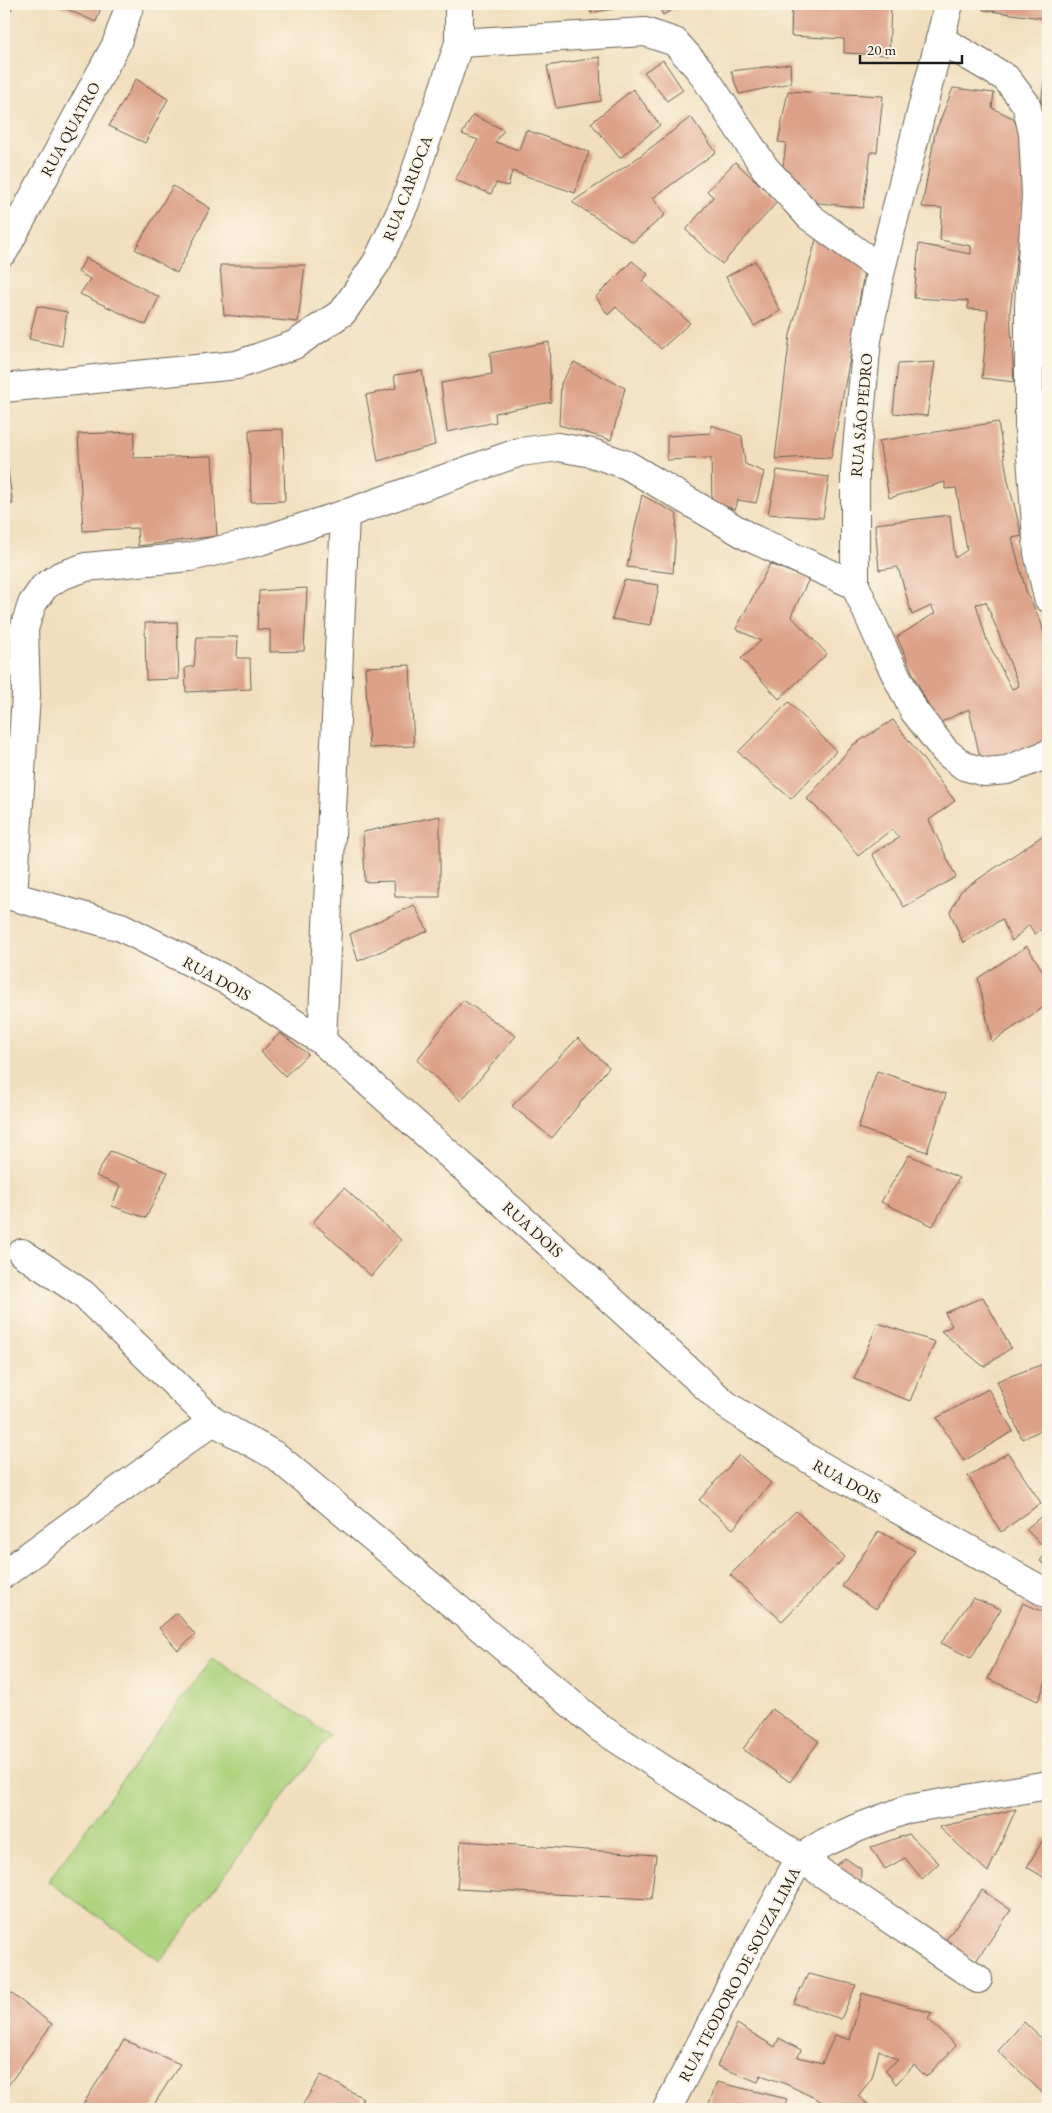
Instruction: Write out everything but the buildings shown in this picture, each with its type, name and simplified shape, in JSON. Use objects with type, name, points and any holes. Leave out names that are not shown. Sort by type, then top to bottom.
[{"type":"street","name":"RUA QUATRO","points":[[4,252],[116,45],[130,4]]},
{"type":"street","name":"RUA CARIOCA","points":[[4,388],[237,365],[294,345],[343,312],[377,262],[405,203],[459,42],[459,4]]},
{"type":"street","name":"RUA SÃO PEDRO","points":[[949,4],[881,269],[867,340],[855,470],[855,584],[888,659],[914,711],[945,751],[964,766],[985,772],[1007,770],[1048,754]]},
{"type":"street","points":[[459,42],[645,32],[675,42],[700,70],[765,168],[810,217],[881,269]]},
{"type":"street","points":[[940,39],[1006,78],[1026,104],[1033,133],[1036,195],[1029,305],[1029,429],[1038,553],[1048,598]]},
{"type":"street","points":[[8,895],[15,694],[24,630],[32,604],[44,587],[60,576],[86,566],[190,557],[260,541],[345,514],[520,452],[558,447],[592,453],[627,465],[749,537],[855,584]]},
{"type":"street","points":[[322,1041],[345,514]]},
{"type":"street","name":"RUA DOIS","points":[[8,895],[121,927],[228,981],[322,1041],[725,1404],[825,1469],[1048,1594]]},
{"type":"street","points":[[22,1252],[83,1294],[213,1421],[276,1456],[600,1728],[800,1858],[978,1979]]},
{"type":"street","points":[[4,1574],[213,1421]]},
{"type":"street","name":"RUA TEODORO DE SOUZA LIMA","points":[[667,2109],[750,1949],[800,1858],[826,1842],[908,1809],[1048,1785]]},
{"type":"green space","points":[[213,1657],[330,1735],[160,1961],[48,1881]]}]
